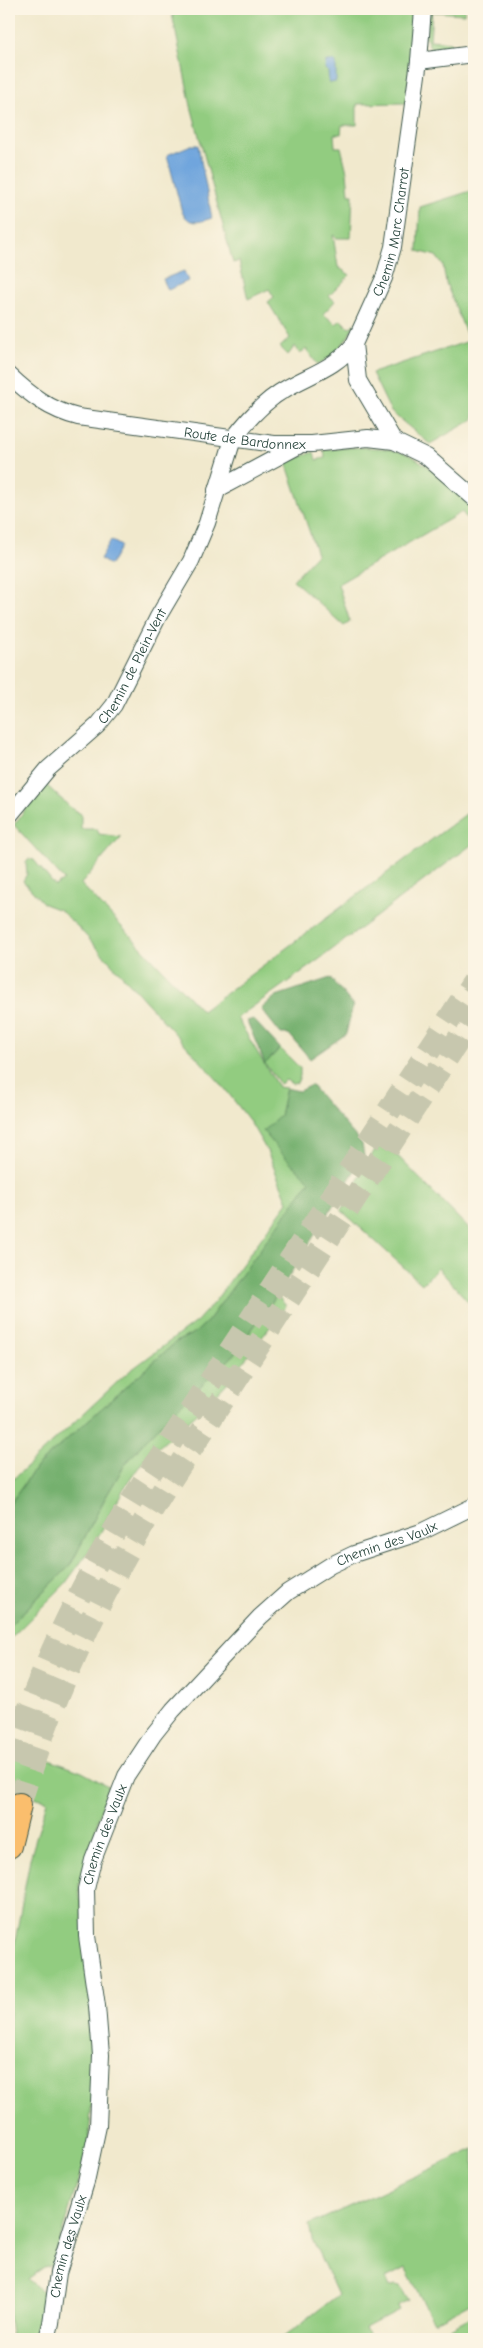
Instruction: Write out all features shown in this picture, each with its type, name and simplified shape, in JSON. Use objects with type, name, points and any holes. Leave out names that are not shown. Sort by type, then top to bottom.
[{"type":"highway","points":[[9,1846],[20,1805]]},
{"type":"street","name":"Chemin Marc Charrot","points":[[354,344],[384,278],[393,247],[419,62],[423,9]]},
{"type":"street","points":[[419,62],[474,54]]},
{"type":"street","points":[[354,344],[358,380],[394,441]]},
{"type":"street","name":"Chemin de Plein-Vent","points":[[9,816],[48,769],[98,725],[114,705],[158,617],[191,561],[207,523],[216,490],[234,439],[245,422],[268,401],[287,388],[333,365],[354,344]]},
{"type":"street","name":"Route de Bardonnex","points":[[9,375],[40,402],[65,414],[274,444],[299,445],[368,438],[394,441],[427,457],[474,498]]},
{"type":"street","points":[[216,490],[299,445]]},
{"type":"street","name":"Chemin des Vaulx","points":[[47,2339],[52,2324],[58,2274],[86,2182],[98,2126],[101,2055],[97,2006],[87,1936],[86,1889],[93,1860],[126,1776],[153,1734],[179,1704],[260,1617],[288,1592],[330,1565],[354,1554],[421,1532],[474,1506]]},
{"type":"green space","points":[[171,9],[417,9],[406,103],[357,104],[357,125],[342,125],[341,134],[334,134],[335,147],[341,147],[347,172],[349,194],[353,194],[351,238],[337,238],[333,235],[338,267],[350,275],[329,296],[335,301],[323,314],[336,324],[341,320],[349,328],[355,323],[340,347],[318,365],[306,349],[300,354],[295,346],[288,355],[280,347],[290,338],[268,302],[274,297],[269,289],[248,299],[239,261],[233,263],[191,106]]},
{"type":"green space","points":[[428,9],[465,9],[464,14],[432,12],[430,40],[451,42],[451,51],[432,52],[426,38]]},
{"type":"green space","points":[[474,190],[474,419],[430,444],[391,412],[372,373],[469,341],[446,283],[443,265],[436,256],[418,251],[420,207]]},
{"type":"green space","points":[[379,448],[407,454],[430,468],[474,507],[474,529],[462,512],[338,584],[350,622],[344,626],[293,580],[317,554],[286,462],[314,452],[316,460],[325,458],[324,450]]},
{"type":"green space","points":[[44,783],[70,807],[81,814],[81,829],[97,829],[99,834],[121,837],[81,884],[202,1011],[474,808],[474,843],[317,961],[237,1018],[278,1087],[286,1088],[280,1116],[284,1156],[311,1181],[208,1321],[196,1332],[176,1342],[37,1466],[9,1505],[9,1483],[127,1373],[197,1321],[215,1301],[288,1202],[267,1151],[249,1120],[222,1085],[78,927],[60,910],[44,904],[23,881],[27,874],[26,863],[29,859],[34,860],[55,886],[64,880],[14,825]]},
{"type":"green space","points":[[330,978],[353,1005],[346,1034],[310,1059],[289,1034],[281,1034],[261,1009],[276,996]]},
{"type":"green space","points":[[253,1019],[280,1048],[265,1064],[247,1021]]},
{"type":"green space","points":[[280,1048],[300,1068],[300,1076],[297,1083],[292,1084],[286,1080],[280,1084],[265,1064]]},
{"type":"green space","points":[[311,1085],[362,1144],[364,1156],[277,1295],[231,1358],[183,1402],[143,1443],[124,1466],[70,1566],[9,1626],[9,1505],[37,1466],[176,1342],[196,1332],[208,1321],[310,1181],[284,1156],[263,1131],[280,1116],[286,1088],[299,1091]]},
{"type":"green space","points":[[381,1139],[474,1234],[474,1308],[438,1268],[422,1284],[341,1210]]},
{"type":"green space","points":[[277,1295],[286,1306],[228,1382],[204,1407],[143,1461],[123,1490],[95,1543],[65,1584],[9,1640],[9,1626],[70,1566],[124,1466],[143,1443],[183,1402],[231,1358]]},
{"type":"green space","points":[[9,1745],[82,1772],[108,1786],[79,1886],[96,2049],[88,2150],[52,2265],[44,2267],[28,2279],[48,2297],[43,2325],[31,2339],[12,2339],[9,2320],[9,1991],[14,1947],[30,1859],[47,1801],[9,1789]]},
{"type":"green space","points":[[474,2149],[474,2301],[434,2322],[405,2268],[386,2278],[390,2287],[400,2286],[408,2300],[397,2306],[399,2310],[365,2328],[371,2339],[281,2339],[338,2295],[312,2239],[309,2225]]},
{"type":"green space","points":[[474,2315],[474,2339],[430,2339]]},
{"type":"water","points":[[326,61],[336,63],[336,82],[329,83],[328,71],[325,69]]},
{"type":"water","points":[[191,145],[198,145],[212,218],[199,222],[188,219],[182,212],[167,155]]},
{"type":"water","points":[[184,271],[188,281],[168,290],[163,279]]},
{"type":"water","points":[[111,540],[121,546],[110,565],[100,559]]},
{"type":"tunnel","points":[[9,1763],[50,1656],[83,1588],[120,1521],[474,982]]},
{"type":"tunnel","points":[[19,1805],[48,1721],[81,1642],[142,1526],[474,1016]]}]
